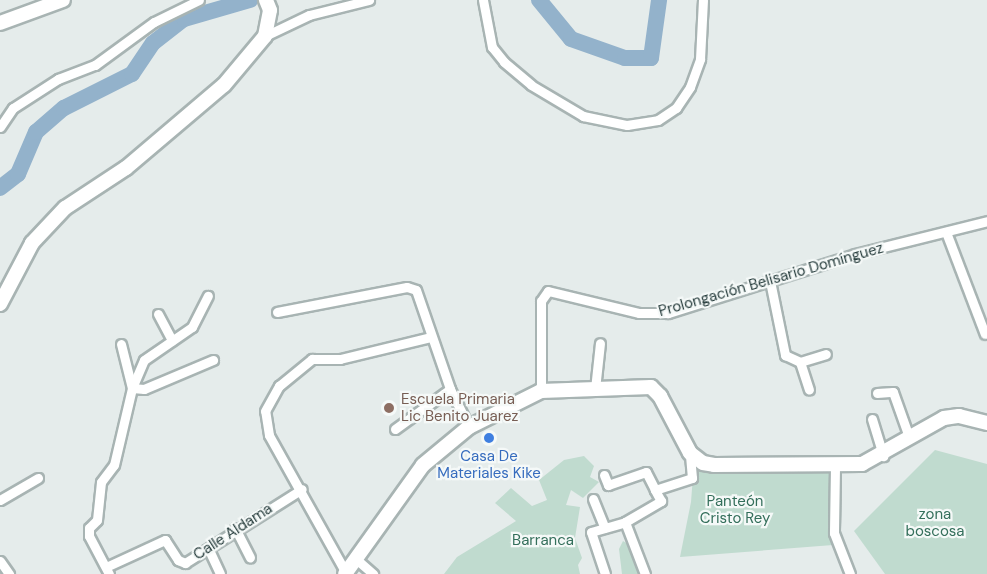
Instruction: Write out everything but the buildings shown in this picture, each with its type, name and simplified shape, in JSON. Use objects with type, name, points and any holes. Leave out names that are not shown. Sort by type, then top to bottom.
[{"type":"street","points":[[0,23],[63,0]]},
{"type":"street","points":[[0,127],[22,102],[58,79],[95,64],[154,21],[199,0]]},
{"type":"street","points":[[265,36],[270,10],[266,0]]},
{"type":"street","points":[[0,304],[32,243],[46,227],[65,208],[126,168],[203,106],[265,36],[309,15],[369,0]]},
{"type":"street","points":[[483,0],[492,47],[504,62],[531,85],[583,116],[627,125],[658,120],[676,108],[690,87],[700,58],[703,0]]},
{"type":"street","name":"Prolongación Belisario Domínguez","points":[[541,391],[541,301],[548,291],[654,315],[987,221]]},
{"type":"street","points":[[946,232],[985,334]]},
{"type":"street","points":[[770,281],[785,355],[800,362],[826,354]]},
{"type":"street","points":[[277,312],[407,287],[416,290],[450,389],[469,427]]},
{"type":"street","points":[[107,571],[89,536],[89,528],[97,520],[102,482],[114,465],[132,388],[144,360],[192,327],[208,296]]},
{"type":"street","points":[[158,314],[172,340]]},
{"type":"street","points":[[431,337],[340,360],[312,359],[279,386],[266,411],[266,424],[346,573],[423,465],[469,427],[541,391],[644,387],[657,390],[690,453],[692,478],[656,490]]},
{"type":"street","points":[[595,389],[600,343]]},
{"type":"street","points":[[121,344],[132,388]]},
{"type":"street","points":[[132,388],[144,389],[213,360]]},
{"type":"street","points":[[800,362],[809,390]]},
{"type":"street","points":[[395,429],[450,389]]},
{"type":"street","points":[[878,393],[893,392],[909,437]]},
{"type":"street","points":[[690,453],[703,463],[714,465],[835,467],[862,464],[883,456],[909,437],[944,417],[958,416],[987,423]]},
{"type":"street","points":[[872,419],[883,456]]},
{"type":"street","points":[[835,467],[834,533],[850,574]]},
{"type":"street","points":[[604,475],[608,485],[646,472],[661,501],[625,522],[591,532],[604,574]]},
{"type":"street","points":[[0,500],[38,478]]},
{"type":"street","name":"Calle Aldama","points":[[107,571],[162,540],[168,542],[182,562],[209,550],[235,528],[302,489]]},
{"type":"street","points":[[593,499],[605,528]]},
{"type":"street","points":[[625,522],[645,574]]},
{"type":"street","points":[[235,528],[250,557]]},
{"type":"street","points":[[209,550],[220,574]]},
{"type":"street","points":[[356,559],[373,574]]},
{"type":"street","points":[[0,561],[9,574]]},
{"type":"green space","name":"zona boscosa","points":[[935,450],[987,464],[987,574],[885,574],[854,531]]},
{"type":"green space","name":"Barranca","points":[[584,456],[594,466],[590,477],[599,482],[583,498],[571,490],[566,505],[580,507],[575,538],[582,558],[578,565],[580,574],[444,574],[457,557],[516,521],[495,503],[511,488],[532,506],[547,500],[539,480],[564,460]]},
{"type":"green space","name":"Panteón Cristo Rey","points":[[694,462],[833,468],[833,545],[680,557],[691,502]]},
{"type":"green space","points":[[623,541],[639,551],[646,574],[622,574],[619,549]]},
{"type":"waterway","points":[[0,188],[18,174],[36,132],[64,108],[132,74],[153,43],[184,19],[250,0]]},
{"type":"waterway","points":[[539,0],[571,39],[625,58],[651,58],[659,0]]},
{"type":"place","name":"Escuela Primaria Lic Benito Juarez","points":[[389,408]]},
{"type":"place","name":"Casa De Materiales Kike","points":[[489,438]]}]
